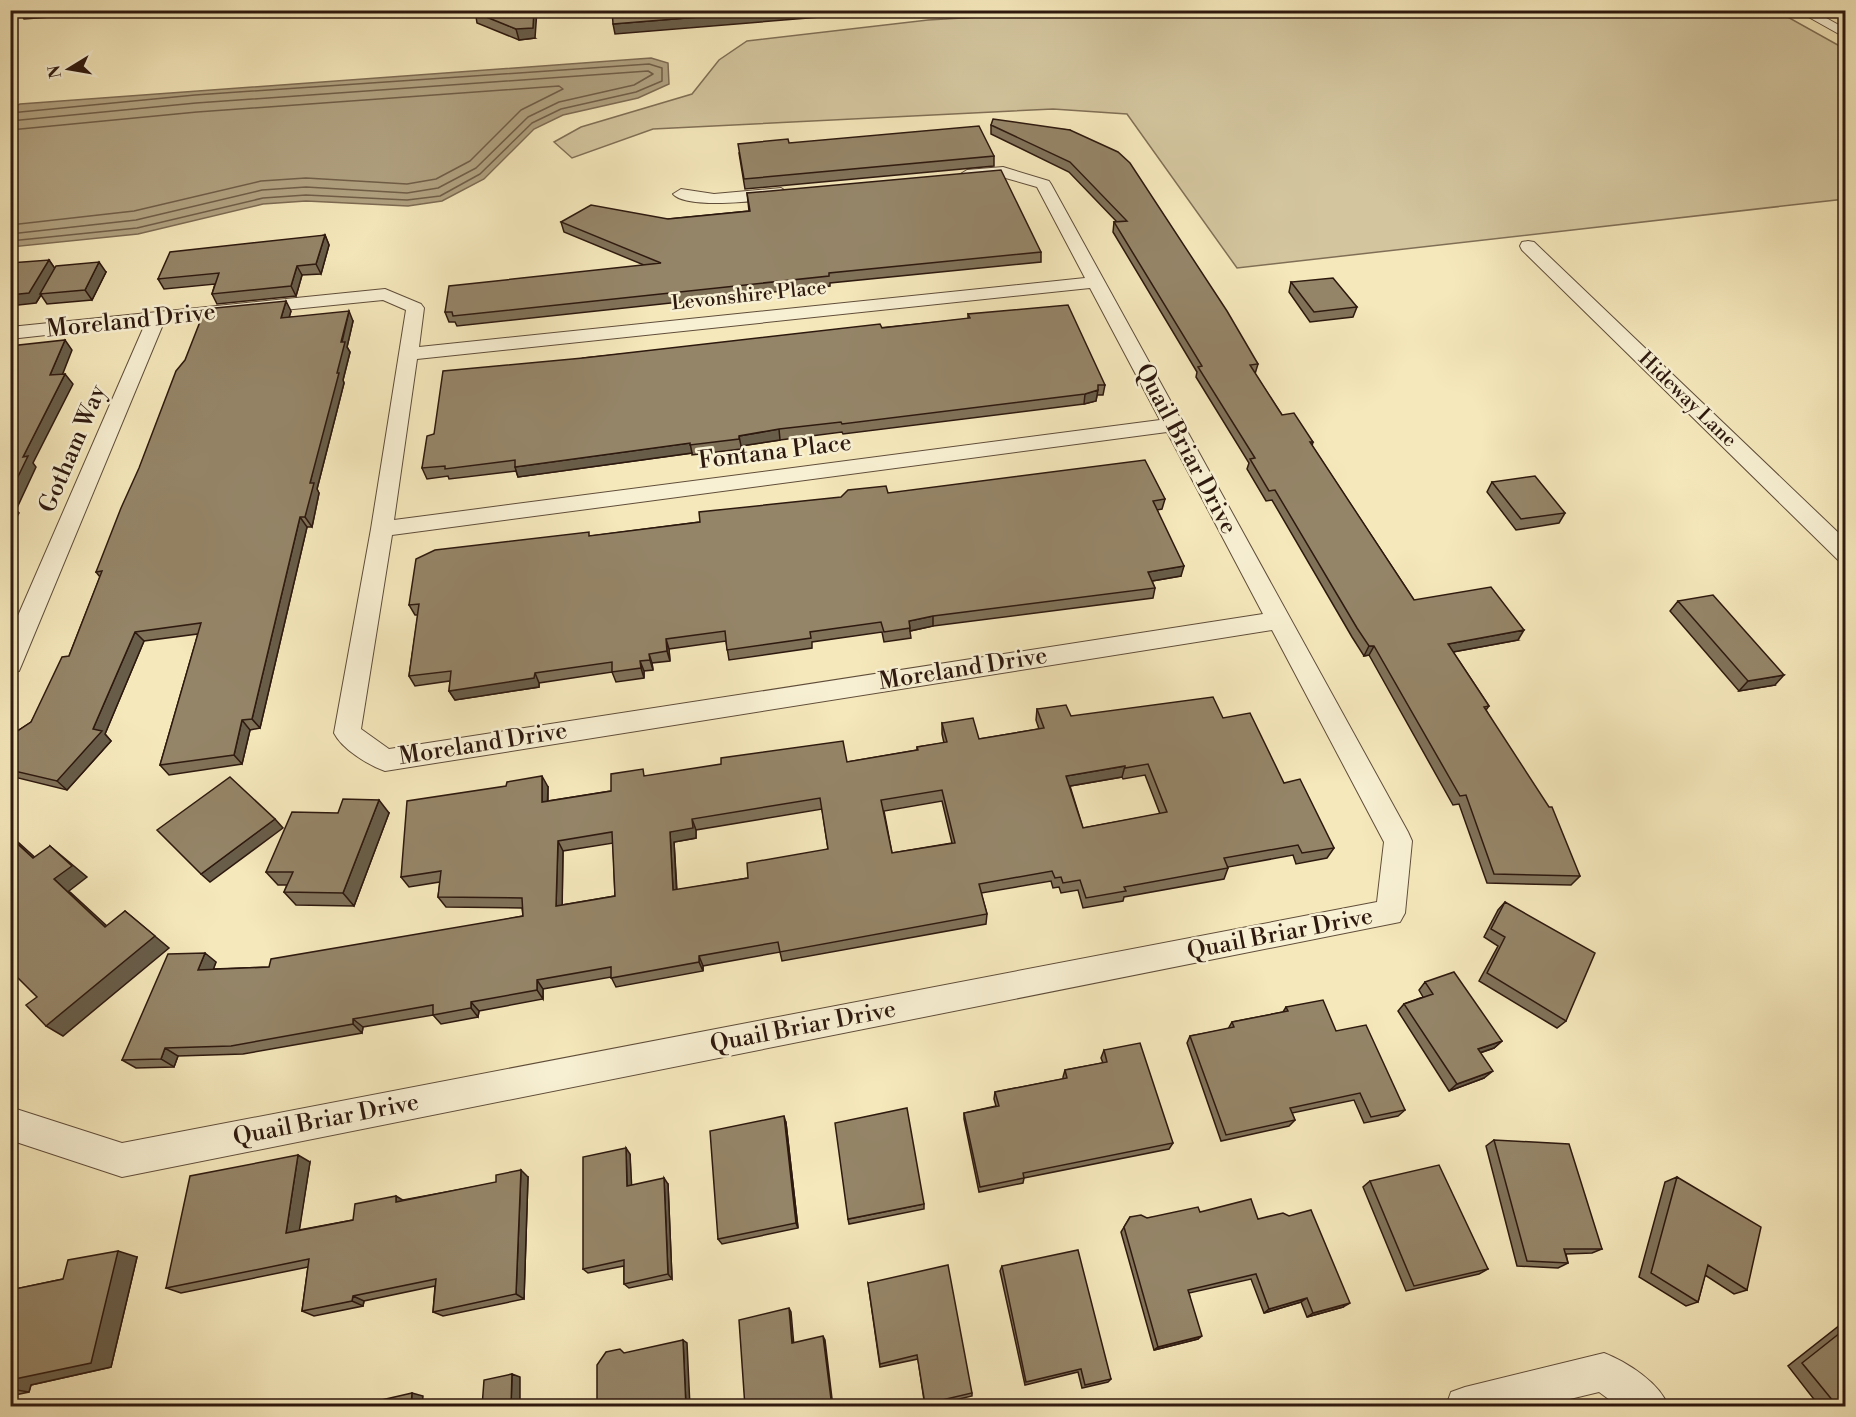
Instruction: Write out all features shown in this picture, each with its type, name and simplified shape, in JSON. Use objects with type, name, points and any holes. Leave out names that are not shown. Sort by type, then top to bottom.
[{"type":"street","points":[[1802,10],[1845,34]]},
{"type":"street","name":"Quail Briar Drive","points":[[10,1122],[122,1160],[1390,913],[1398,841],[1043,184],[1003,172],[946,177]]},
{"type":"street","points":[[681,194],[714,199],[807,190]]},
{"type":"street","name":"Hideway Lane","points":[[1527,246],[1845,554]]},
{"type":"street","name":"Levonshire Place","points":[[407,354],[1096,282]]},
{"type":"street","name":"Moreland Drive","points":[[10,333],[156,320],[385,294],[416,308],[347,734],[385,760],[1278,620]]},
{"type":"street","name":"Gotham Way","points":[[10,664],[156,320]]},
{"type":"street","name":"Fontana Place","points":[[382,529],[1173,425]]},
{"type":"street","points":[[1465,1407],[1604,1372],[1649,1407]]},
{"type":"shaded area","points":[[1084,11],[1777,11],[1845,49],[1845,199],[1237,268],[1127,114],[1053,109],[653,129],[572,158],[554,142],[581,127],[692,94],[719,60],[747,41],[928,20]]},
{"type":"water","points":[[651,58],[668,63],[669,84],[638,98],[563,115],[534,129],[484,179],[442,201],[408,206],[306,201],[263,204],[138,234],[11,247],[11,108],[20,104]]},
{"type":"building","points":[[475,10],[534,10],[533,28],[516,29],[474,12]]},
{"type":"building","points":[[612,10],[785,10],[613,24]]},
{"type":"building","points":[[993,119],[1070,130],[1118,152],[1130,163],[1227,311],[1258,364],[1250,365],[1282,415],[1294,413],[1313,442],[1310,442],[1414,600],[1491,587],[1524,630],[1448,644],[1489,706],[1484,707],[1549,807],[1552,807],[1580,876],[1494,874],[1466,795],[1460,796],[1374,646],[1369,646],[1357,628],[1275,490],[1269,491],[1250,459],[1255,458],[1198,367],[1202,366],[1114,222],[1127,221],[1070,162],[991,125]]},
{"type":"building","points":[[979,126],[994,156],[744,179],[738,144],[788,139],[789,143]]},
{"type":"building","points":[[1001,170],[1041,252],[829,273],[829,276],[453,316],[452,312],[445,312],[449,286],[661,263],[561,222],[591,205],[668,219],[750,211],[747,193]]},
{"type":"building","points":[[325,235],[316,264],[297,266],[291,286],[212,294],[219,273],[158,279],[170,252]]},
{"type":"building","points":[[49,260],[29,293],[10,295],[10,263]]},
{"type":"building","points":[[99,262],[85,290],[40,294],[56,266]]},
{"type":"building","points":[[1333,278],[1357,307],[1314,312],[1291,282]]},
{"type":"building","points":[[286,301],[281,318],[349,311],[341,342],[345,342],[337,373],[339,373],[310,483],[314,483],[305,517],[300,517],[252,719],[242,720],[234,755],[160,765],[201,623],[135,632],[93,729],[102,731],[57,781],[10,770],[10,736],[31,722],[62,657],[69,656],[102,571],[96,572],[121,508],[139,468],[176,371],[185,360],[205,309]]},
{"type":"building","points":[[1068,305],[1105,385],[1098,385],[1098,390],[1085,394],[842,424],[841,422],[779,429],[739,436],[739,439],[690,445],[690,443],[515,467],[515,460],[445,469],[445,466],[422,468],[427,436],[434,434],[443,371],[583,358],[880,324],[882,328],[970,318],[968,314]]},
{"type":"building","points":[[65,340],[50,375],[65,374],[23,457],[28,456],[10,493],[10,346]]},
{"type":"building","points":[[1145,460],[1165,499],[1153,501],[1184,566],[1148,572],[1155,588],[933,616],[909,621],[910,628],[884,632],[881,622],[810,632],[811,638],[727,650],[725,631],[666,639],[667,651],[649,654],[650,660],[640,661],[641,668],[612,672],[612,662],[535,673],[534,678],[449,691],[451,671],[409,676],[419,604],[409,605],[416,559],[435,550],[589,532],[589,536],[700,522],[699,512],[841,497],[848,490],[886,486],[888,493]]},
{"type":"building","points":[[1535,476],[1565,513],[1521,519],[1492,482]]},
{"type":"building","points":[[1713,595],[1784,675],[1748,681],[1678,601]]},
{"type":"building","points":[[1213,697],[1223,718],[1250,713],[1284,783],[1300,779],[1334,848],[1302,853],[1298,845],[1224,858],[1228,868],[1124,887],[1126,891],[1086,898],[1080,880],[1063,883],[1061,877],[1055,878],[1052,871],[979,884],[987,914],[780,952],[778,942],[699,956],[699,962],[611,978],[611,967],[537,980],[537,990],[471,1002],[471,1008],[433,1015],[433,1005],[353,1019],[353,1024],[231,1046],[165,1048],[161,1059],[122,1060],[168,954],[205,953],[198,970],[269,967],[271,959],[523,916],[522,898],[438,897],[441,871],[401,877],[407,801],[506,786],[507,782],[542,776],[542,802],[611,791],[611,774],[643,769],[644,776],[721,764],[721,758],[843,741],[847,762],[918,750],[917,747],[947,742],[942,723],[973,718],[979,739],[1044,728],[1037,709],[1066,705],[1071,716]],"holes":[[[1148,764],[1167,812],[1083,828],[1066,776],[1125,766],[1125,768]],[[942,790],[955,843],[892,853],[881,800]],[[820,798],[828,849],[747,863],[748,878],[673,890],[670,832],[693,828],[692,819]],[[612,832],[615,896],[556,906],[558,841]]]},
{"type":"building","points":[[230,777],[275,819],[201,874],[157,830]]},
{"type":"building","points":[[343,799],[379,800],[343,893],[284,892],[293,872],[266,872],[292,812],[338,813]]},
{"type":"building","points":[[10,837],[33,858],[50,846],[72,866],[54,879],[105,927],[125,911],[155,936],[46,1026],[26,1005],[37,997],[10,970]]},
{"type":"building","points":[[1505,902],[1595,953],[1566,1021],[1487,973],[1505,937],[1491,929]]},
{"type":"building","points":[[1454,972],[1502,1041],[1478,1049],[1493,1071],[1457,1084],[1404,1004],[1433,994],[1425,982]]},
{"type":"building","points":[[1323,1000],[1336,1031],[1366,1025],[1405,1110],[1371,1117],[1360,1093],[1290,1108],[1295,1120],[1226,1135],[1190,1036],[1234,1027],[1232,1022],[1288,1011],[1286,1007]]},
{"type":"building","points":[[1140,1043],[1173,1143],[1023,1173],[1024,1178],[980,1187],[964,1113],[999,1106],[995,1092],[1067,1078],[1065,1070],[1107,1062],[1104,1050]]},
{"type":"building","points":[[907,1108],[924,1204],[848,1219],[835,1123]]},
{"type":"building","points":[[784,1116],[796,1223],[718,1239],[710,1131]]},
{"type":"building","points":[[1494,1140],[1569,1144],[1602,1249],[1564,1249],[1568,1263],[1527,1261]]},
{"type":"building","points":[[626,1148],[627,1186],[664,1178],[668,1274],[624,1284],[624,1260],[583,1269],[583,1157]]},
{"type":"building","points":[[298,1155],[286,1233],[353,1220],[355,1204],[396,1196],[396,1202],[496,1182],[496,1175],[521,1170],[516,1294],[433,1312],[436,1279],[353,1296],[352,1301],[302,1311],[309,1259],[166,1288],[190,1176]]},
{"type":"building","points":[[1439,1165],[1488,1269],[1414,1286],[1370,1181]]},
{"type":"building","points":[[1677,1177],[1761,1227],[1747,1290],[1708,1265],[1698,1302],[1651,1273]]},
{"type":"building","points":[[1251,1199],[1258,1219],[1283,1213],[1289,1216],[1311,1210],[1350,1303],[1313,1313],[1307,1298],[1269,1309],[1256,1274],[1188,1290],[1202,1336],[1158,1347],[1124,1227],[1130,1217],[1141,1215],[1147,1218],[1198,1207],[1200,1212]]},
{"type":"building","points":[[1078,1250],[1111,1379],[1085,1385],[1081,1369],[1026,1382],[1002,1266]]},
{"type":"building","points":[[118,1251],[91,1363],[10,1380],[10,1290],[63,1279],[68,1260]]},
{"type":"building","points":[[948,1265],[972,1393],[925,1404],[917,1355],[880,1364],[868,1283]]},
{"type":"building","points":[[789,1308],[792,1343],[823,1336],[832,1407],[745,1407],[739,1320]]},
{"type":"building","points":[[1845,1329],[1845,1407],[1838,1407],[1802,1363]]},
{"type":"building","points":[[683,1340],[686,1407],[597,1407],[597,1365],[606,1352],[620,1349],[624,1353]]},
{"type":"building","points":[[512,1374],[511,1407],[482,1407],[484,1380]]},
{"type":"building","points":[[412,1393],[411,1407],[351,1407]]},
{"type":"building","points":[[544,1403],[544,1407],[528,1407]]}]
